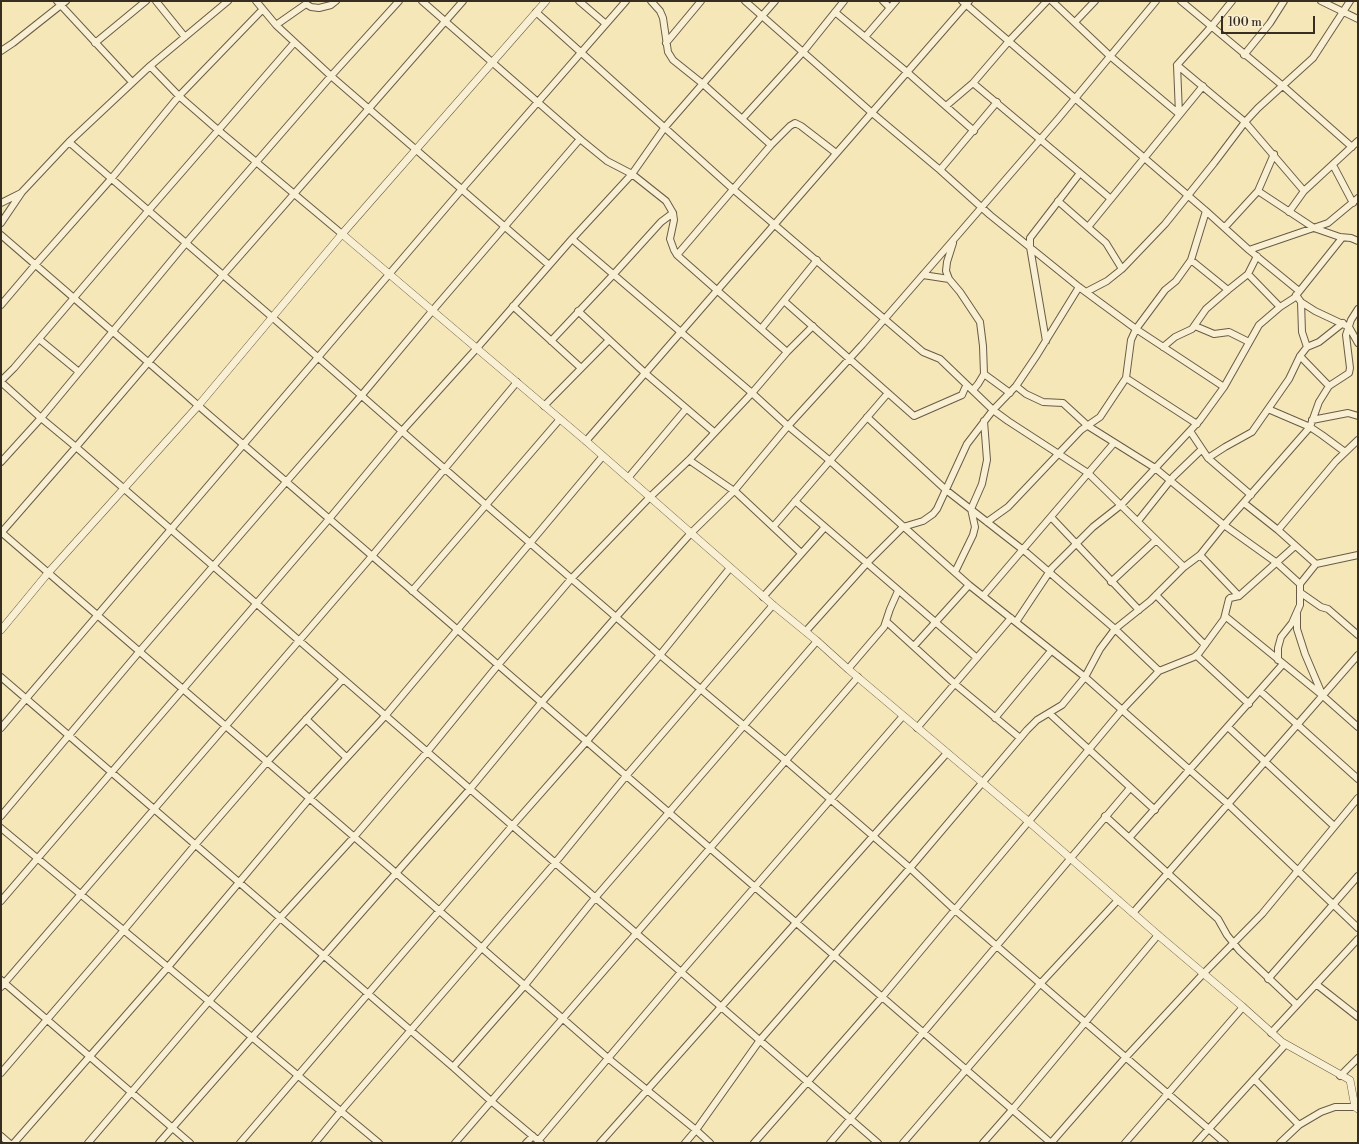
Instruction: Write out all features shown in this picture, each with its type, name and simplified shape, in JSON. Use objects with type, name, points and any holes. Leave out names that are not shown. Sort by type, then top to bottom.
[{"type":"street","points":[[1,51],[13,44],[59,3],[66,1]]},
{"type":"street","points":[[95,43],[146,1]]},
{"type":"street","points":[[156,1],[185,37]]},
{"type":"street","points":[[1,223],[22,192],[69,142],[150,66],[228,1]]},
{"type":"street","points":[[256,1],[276,26],[294,43],[415,150],[549,265]]},
{"type":"street","points":[[276,26],[305,2],[311,7],[319,8],[331,5],[336,1]]},
{"type":"street","points":[[1,462],[41,418],[186,243],[331,76],[399,1]]},
{"type":"street","points":[[422,1],[580,140],[607,161],[632,174],[666,201],[673,213],[674,220],[670,239],[677,255],[788,352]]},
{"type":"street","points":[[463,1],[223,275],[1,532],[439,910],[609,1059],[710,1143]]},
{"type":"street","points":[[1,630],[48,573],[198,406],[342,234],[546,1]]},
{"type":"street","points":[[579,1],[606,24]]},
{"type":"street","points":[[1,728],[244,445],[317,357],[626,1]]},
{"type":"street","points":[[651,1],[660,11],[663,18],[668,52],[673,60],[703,84],[772,145]]},
{"type":"street","points":[[666,43],[701,1]]},
{"type":"street","points":[[745,1],[871,112],[982,207],[1079,287],[1136,329],[1224,387]]},
{"type":"street","points":[[1,901],[329,519],[402,431],[572,239],[632,174],[666,128],[775,1]]},
{"type":"street","points":[[742,119],[803,52],[844,1]]},
{"type":"street","points":[[883,1],[890,8]]},
{"type":"street","points":[[865,37],[896,1]]},
{"type":"street","points":[[946,106],[973,83],[1009,41],[1047,1]]},
{"type":"street","points":[[1052,1],[1110,56],[1179,114]]},
{"type":"street","points":[[1075,22],[1095,1]]},
{"type":"street","points":[[159,1143],[470,789],[541,702],[616,617],[692,534],[734,491],[788,426],[850,359],[954,240],[1041,139],[1156,1]]},
{"type":"street","points":[[1181,1],[1283,86],[1352,147]]},
{"type":"street","points":[[1179,114],[1177,65],[1232,1]]},
{"type":"street","points":[[1244,55],[1270,23],[1284,1]]},
{"type":"street","points":[[1321,1],[1358,19]]},
{"type":"street","points":[[1086,292],[1107,281],[1122,269],[1165,224],[1245,122],[1258,108],[1313,58],[1342,11],[1350,1]]},
{"type":"street","points":[[586,441],[907,72],[966,2],[1009,41],[1076,97],[1225,227],[1298,293],[1301,302],[1302,332],[1307,347]]},
{"type":"street","points":[[59,3],[132,82]]},
{"type":"street","points":[[1,305],[111,179],[179,96],[262,10]]},
{"type":"street","points":[[536,12],[734,190],[923,352],[940,359],[994,410],[1058,455],[1088,473],[1184,567]]},
{"type":"street","points":[[835,12],[907,72],[974,131]]},
{"type":"street","points":[[294,43],[1,382],[384,716],[878,1143]]},
{"type":"street","points":[[1177,65],[1245,122],[1274,154],[1304,191]]},
{"type":"street","points":[[150,66],[179,96],[218,130],[433,310],[586,441],[730,568],[806,631],[903,716],[983,782],[1285,1045],[1340,1076],[1350,1080],[1357,1108],[1335,1107],[1321,1112],[1299,1125],[1280,1143]]},
{"type":"street","points":[[973,83],[1111,199]]},
{"type":"street","points":[[1088,226],[1203,86]]},
{"type":"street","points":[[940,170],[997,102]]},
{"type":"street","points":[[677,255],[790,126],[795,124],[801,126],[836,153]]},
{"type":"street","points":[[1,816],[139,652],[362,396],[433,310],[580,140]]},
{"type":"street","points":[[1289,212],[1304,191],[1358,141]]},
{"type":"street","points":[[69,142],[272,316],[486,505],[660,655],[785,760],[910,868],[955,910],[1040,984],[1226,1143]]},
{"type":"street","points":[[1225,227],[1258,191],[1274,154]]},
{"type":"street","points":[[1333,165],[1352,203]]},
{"type":"street","points":[[1046,341],[1030,246],[1030,238],[1080,173]]},
{"type":"street","points":[[1258,191],[1314,228],[1342,238],[1352,238],[1358,241]]},
{"type":"street","points":[[1,202],[22,192]]},
{"type":"street","points":[[1249,250],[1328,223],[1358,198]]},
{"type":"street","points":[[1058,201],[1106,243],[1122,269]]},
{"type":"street","points":[[987,522],[1008,507],[1081,430],[1100,417],[1126,378],[1131,340],[1136,329],[1165,290],[1176,281],[1191,260],[1206,211]]},
{"type":"street","points":[[551,340],[661,222],[673,213]]},
{"type":"street","points":[[1,235],[1051,1143],[1203,974],[1256,921],[1358,798]]},
{"type":"street","points":[[918,728],[977,658],[1013,620],[1049,572],[1097,523],[1121,505],[1197,424],[1224,387],[1259,325],[1298,293],[1342,238]]},
{"type":"street","points":[[572,239],[829,460],[969,585],[1085,678],[1228,804],[1358,928]]},
{"type":"street","points":[[954,240],[947,262],[946,271],[949,279],[960,292],[980,322],[984,374],[973,390]]},
{"type":"street","points":[[1163,347],[1175,337],[1183,334],[1195,326],[1198,319],[1206,309],[1248,274],[1257,256]]},
{"type":"street","points":[[761,329],[817,260]]},
{"type":"street","points":[[1191,260],[1228,290]]},
{"type":"street","points":[[1248,274],[1280,307]]},
{"type":"street","points":[[923,275],[949,279]]},
{"type":"street","points":[[806,631],[867,563],[903,527],[923,522],[937,509],[967,444],[984,421],[1016,386],[1079,287]]},
{"type":"street","points":[[784,301],[914,416],[962,395],[965,388]]},
{"type":"street","points":[[1301,302],[1315,311],[1349,326],[1358,343]]},
{"type":"street","points":[[513,306],[581,368]]},
{"type":"street","points":[[685,1143],[696,1130],[760,1040],[910,868],[1020,738],[1037,720],[1062,705],[1085,678],[1100,649],[1115,629],[1156,595],[1184,567],[1200,555],[1224,525],[1310,428],[1320,402],[1329,386],[1349,373],[1350,368],[1346,335],[1358,309]]},
{"type":"street","points":[[578,310],[645,373],[714,432]]},
{"type":"street","points":[[1208,458],[1252,432],[1289,379],[1300,356],[1307,347],[1319,342],[1343,323]]},
{"type":"street","points":[[88,1143],[280,918],[354,837],[427,752],[571,578],[650,497],[689,460],[812,326]]},
{"type":"street","points":[[1195,326],[1214,334],[1229,332],[1249,342]]},
{"type":"street","points":[[39,339],[79,372]]},
{"type":"street","points":[[544,406],[609,340]]},
{"type":"street","points":[[1300,356],[1329,386]]},
{"type":"street","points":[[984,374],[1010,392]]},
{"type":"street","points":[[1126,378],[1197,424]]},
{"type":"street","points":[[190,1143],[2,983],[81,895],[372,556],[517,382]]},
{"type":"street","points":[[1016,386],[1026,394],[1043,402],[1063,403],[1088,426],[1155,468],[1224,525],[1277,563],[1300,584],[1300,605],[1292,623],[1281,637],[1278,648],[1281,662],[1249,704],[1129,838]]},
{"type":"street","points":[[773,527],[888,393]]},
{"type":"street","points":[[628,478],[686,409]]},
{"type":"street","points":[[1268,409],[1322,434],[1344,452]]},
{"type":"street","points":[[1312,420],[1348,413],[1358,416]]},
{"type":"street","points":[[867,417],[946,490],[1023,550],[1115,629],[1159,670]]},
{"type":"street","points":[[412,591],[560,419]]},
{"type":"street","points":[[955,572],[973,535],[975,527],[971,509],[982,484],[987,460],[984,421]]},
{"type":"street","points":[[1190,431],[1201,450],[1208,458],[1251,495]]},
{"type":"street","points":[[1278,530],[1344,452],[1358,440]]},
{"type":"street","points":[[983,596],[1114,443]]},
{"type":"street","points":[[1138,521],[1170,480],[1201,450]]},
{"type":"street","points":[[14,1143],[168,967],[346,757],[384,716],[603,456]]},
{"type":"street","points":[[689,460],[734,491],[801,553]]},
{"type":"street","points":[[795,501],[977,658]]},
{"type":"street","points":[[1244,503],[1278,530],[1316,564]]},
{"type":"street","points":[[1051,517],[1138,610]]},
{"type":"street","points":[[764,597],[825,527]]},
{"type":"street","points":[[1111,582],[1156,540]]},
{"type":"street","points":[[754,1143],[882,997],[1121,711],[1159,670],[1196,656],[1206,645],[1226,616],[1230,598],[1239,596],[1295,546]]},
{"type":"street","points":[[1200,555],[1239,596]]},
{"type":"street","points":[[1300,584],[1316,564],[1358,555]]},
{"type":"street","points":[[240,1143],[368,995],[439,910],[586,742],[660,655],[730,568]]},
{"type":"street","points":[[914,646],[969,585]]},
{"type":"street","points":[[848,669],[884,627],[898,591]]},
{"type":"street","points":[[1301,593],[1321,607],[1328,609],[1358,634]]},
{"type":"street","points":[[1156,595],[1206,645]]},
{"type":"street","points":[[315,1143],[410,1030],[555,863],[626,776],[773,605]]},
{"type":"street","points":[[1297,610],[1297,629],[1305,654],[1323,696]]},
{"type":"street","points":[[1226,616],[1323,696],[1358,727]]},
{"type":"street","points":[[887,622],[955,684],[1020,738]]},
{"type":"street","points":[[453,1067],[525,985],[595,898],[817,641]]},
{"type":"street","points":[[995,718],[1051,651]]},
{"type":"street","points":[[1133,913],[1358,655]]},
{"type":"street","points":[[1196,656],[1249,704]]},
{"type":"street","points":[[1,677],[540,1142],[681,972],[903,716]]},
{"type":"street","points":[[455,1143],[858,677]]},
{"type":"street","points":[[1,1073],[267,762],[343,679]]},
{"type":"street","points":[[1260,691],[1358,779]]},
{"type":"street","points":[[1049,713],[1155,810]]},
{"type":"street","points":[[306,719],[346,757]]},
{"type":"street","points":[[1228,727],[1334,826]]},
{"type":"street","points":[[600,1143],[947,753]]},
{"type":"street","points":[[830,1143],[1130,788]]},
{"type":"street","points":[[1105,816],[1218,919],[1233,943],[1268,979],[1297,1005]]},
{"type":"street","points":[[1,828],[379,1143]]},
{"type":"street","points":[[1268,979],[1358,876]]},
{"type":"street","points":[[903,1143],[965,1069],[1040,984],[1118,900]]},
{"type":"street","points":[[983,1143],[1158,935]]},
{"type":"street","points":[[1271,1033],[1358,939]]},
{"type":"street","points":[[1316,984],[1358,1017]]},
{"type":"street","points":[[1124,1143],[1167,1092],[1243,1007]]},
{"type":"street","points":[[1196,1143],[1208,1128],[1285,1045]]},
{"type":"street","points":[[1340,1076],[1358,1058]]},
{"type":"street","points":[[1254,1080],[1299,1125]]},
{"type":"street","points":[[1,1136],[9,1143]]},
{"type":"street","points":[[526,1143],[532,1136]]}]
